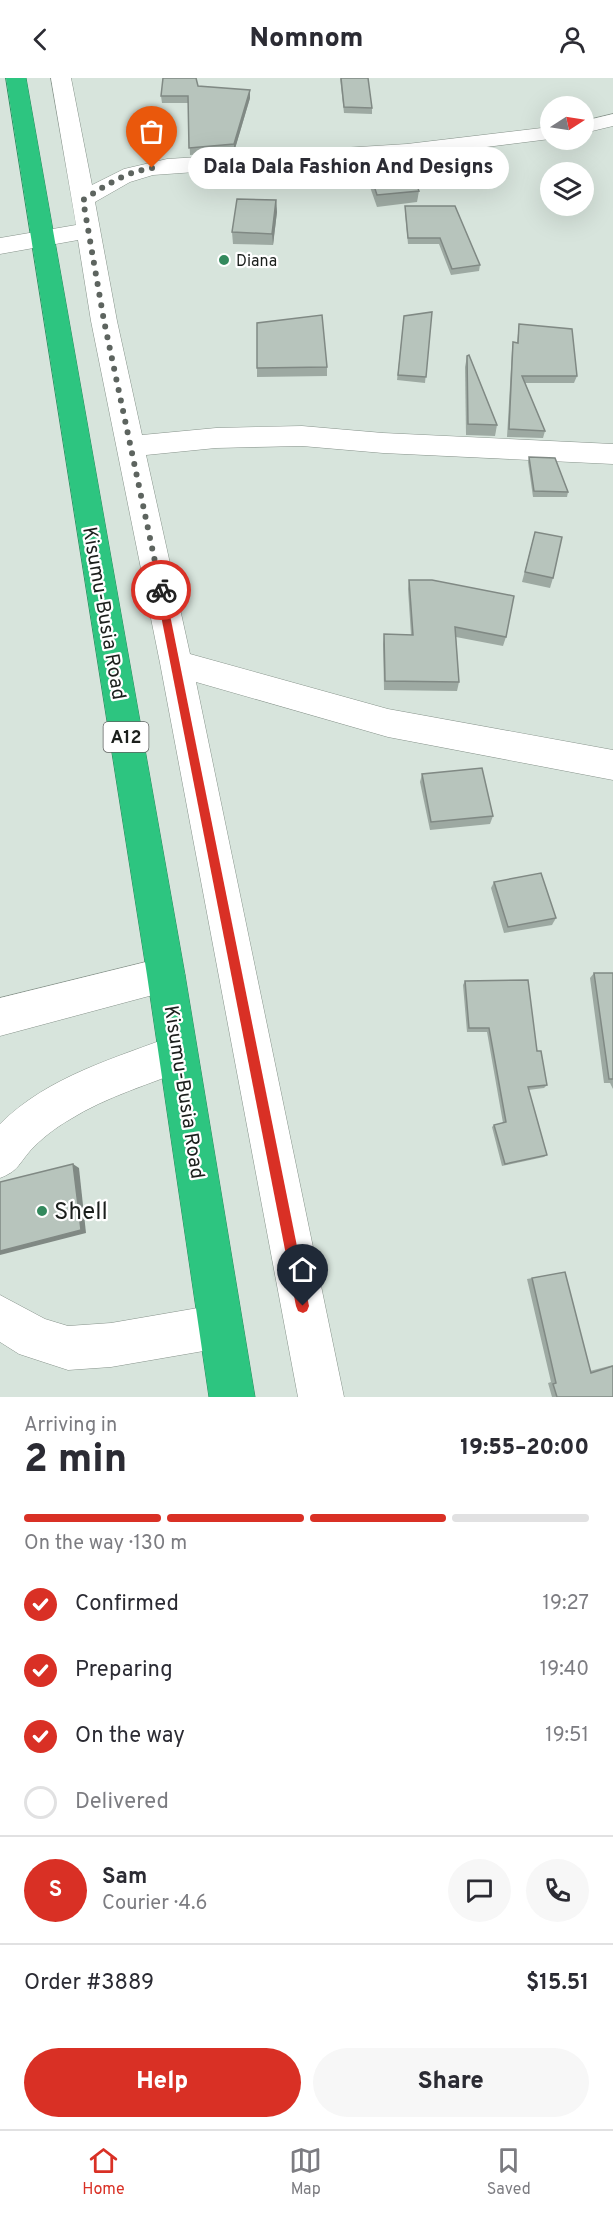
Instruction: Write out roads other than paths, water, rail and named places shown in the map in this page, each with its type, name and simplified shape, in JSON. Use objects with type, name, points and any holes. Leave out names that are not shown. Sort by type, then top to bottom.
[{"type":"highway","name":"Kisumu-Busia Road","points":[[16,78],[166,975],[232,1397]]},
{"type":"street","points":[[61,78],[85,216],[321,1397]]},
{"type":"street","points":[[594,125],[613,120]]},
{"type":"street","points":[[0,246],[41,237],[85,216],[117,178],[137,170],[167,166],[360,156],[474,145],[540,135]]},
{"type":"street","points":[[131,446],[216,438],[302,436],[383,443],[613,454]]},
{"type":"street","points":[[176,663],[388,723],[613,765]]},
{"type":"street","points":[[0,1017],[166,975]]},
{"type":"street","points":[[0,1158],[7,1146],[28,1125],[70,1096],[178,1053]]},
{"type":"street","points":[[0,1317],[35,1338],[68,1348],[111,1345],[221,1326]]},
{"type":"place","name":"Dala Dala Fashion And Designs","points":[[152,168]]},
{"type":"place","name":"Diana","points":[[224,260]]},
{"type":"place","name":"Shell","points":[[42,1211]]}]
